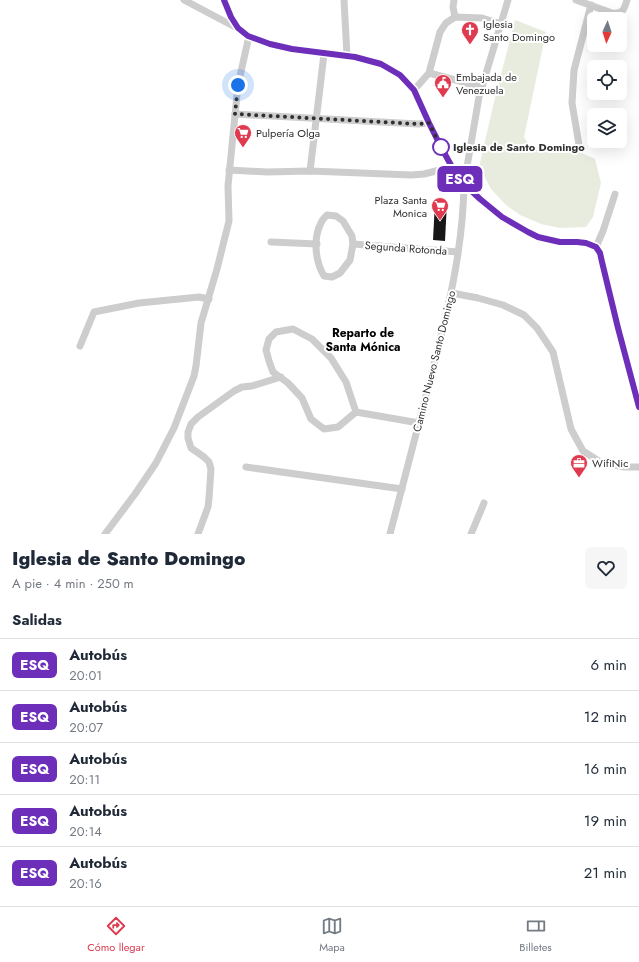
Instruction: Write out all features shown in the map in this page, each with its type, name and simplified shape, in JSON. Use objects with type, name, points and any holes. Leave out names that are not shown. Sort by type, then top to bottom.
[{"type":"street","points":[[184,0],[238,28],[248,36],[270,44],[324,54],[355,57],[381,64],[400,75],[414,90],[452,167],[464,184],[480,199],[502,217],[538,237],[560,242],[582,242],[596,247],[600,253],[639,407]]},
{"type":"street","points":[[224,0],[231,17],[238,28]]},
{"type":"street","points":[[344,0],[347,56]]},
{"type":"street","points":[[454,0],[455,17]]},
{"type":"street","name":"Camino Nuevo Santo Domingo","points":[[390,534],[446,321],[458,252],[464,184],[482,87],[508,0]]},
{"type":"street","points":[[576,0],[612,13],[622,12],[628,0]]},
{"type":"street","points":[[579,145],[572,103],[574,70],[591,5]]},
{"type":"street","points":[[414,90],[429,73],[440,32],[446,23],[455,17],[482,18],[501,24]]},
{"type":"street","points":[[105,534],[156,463],[174,428],[194,376],[201,323],[229,221],[229,170],[238,85],[248,36]]},
{"type":"street","points":[[310,171],[324,54]]},
{"type":"street","points":[[429,73],[482,87]]},
{"type":"street","points":[[235,114],[418,124],[429,123]]},
{"type":"street","points":[[229,170],[267,172],[310,171],[411,175],[424,174],[452,167]]},
{"type":"street","points":[[596,247],[615,194]]},
{"type":"street","name":"Segunda Rotonda","points":[[327,215],[336,216],[343,221],[352,236],[353,244],[350,260],[340,273],[332,277],[324,276],[320,269],[316,252],[316,244],[321,222],[327,215]]},
{"type":"street","points":[[271,242],[316,244]]},
{"type":"street","name":"Segunda Rotonda","points":[[353,244],[458,252]]},
{"type":"street","points":[[452,293],[503,304],[524,315],[537,328],[553,352],[571,429],[583,451],[602,463],[625,467],[639,467]]},
{"type":"street","points":[[80,346],[94,312],[139,303],[199,297],[209,298]]},
{"type":"street","points":[[292,329],[312,339],[331,358],[346,382],[356,412],[338,427],[324,429],[311,419],[302,398],[288,383],[274,372],[266,350],[269,339],[276,332],[292,329]]},
{"type":"street","points":[[198,534],[208,506],[211,469],[209,462],[191,448],[188,432],[191,424],[234,390],[281,377]]},
{"type":"street","points":[[356,412],[419,424]]},
{"type":"street","points":[[246,467],[402,489]]},
{"type":"street","points":[[471,534],[484,503]]},
{"type":"shaded area","points":[[515,20],[546,32],[524,137],[532,149],[551,153],[575,150],[595,159],[601,183],[593,217],[586,227],[560,228],[541,224],[520,215],[506,205],[491,189],[479,167]]},
{"type":"building","name":"Plaza Santa Monica","points":[[435,202],[447,202],[445,241],[433,240]]},
{"type":"bus line","name":"ESQ","points":[[224,0],[231,17],[238,28],[248,36],[270,44],[292,49],[355,57],[381,64],[400,75],[414,90],[452,167],[464,184],[480,199],[502,217],[538,237],[560,242],[586,243],[596,247],[600,253],[639,407]]},
{"type":"place","name":"Iglesia Santo Domingo","points":[[470,45]]},
{"type":"place","name":"Embajada de Venezuela","points":[[443,98]]},
{"type":"place","name":"Iglesia de Santo Domingo","points":[[441,147]]},
{"type":"place","name":"Pulpería Olga","points":[[243,148]]},
{"type":"place","name":"Plaza Santa Monica","points":[[440,221]]},
{"type":"place","name":"WifiNic","points":[[579,478]]},
{"type":"district","name":"Reparto de Santa Mónica","points":[[363,340]]},
{"type":"route","points":[[238,85],[235,114],[418,124],[429,123],[441,147]]}]
